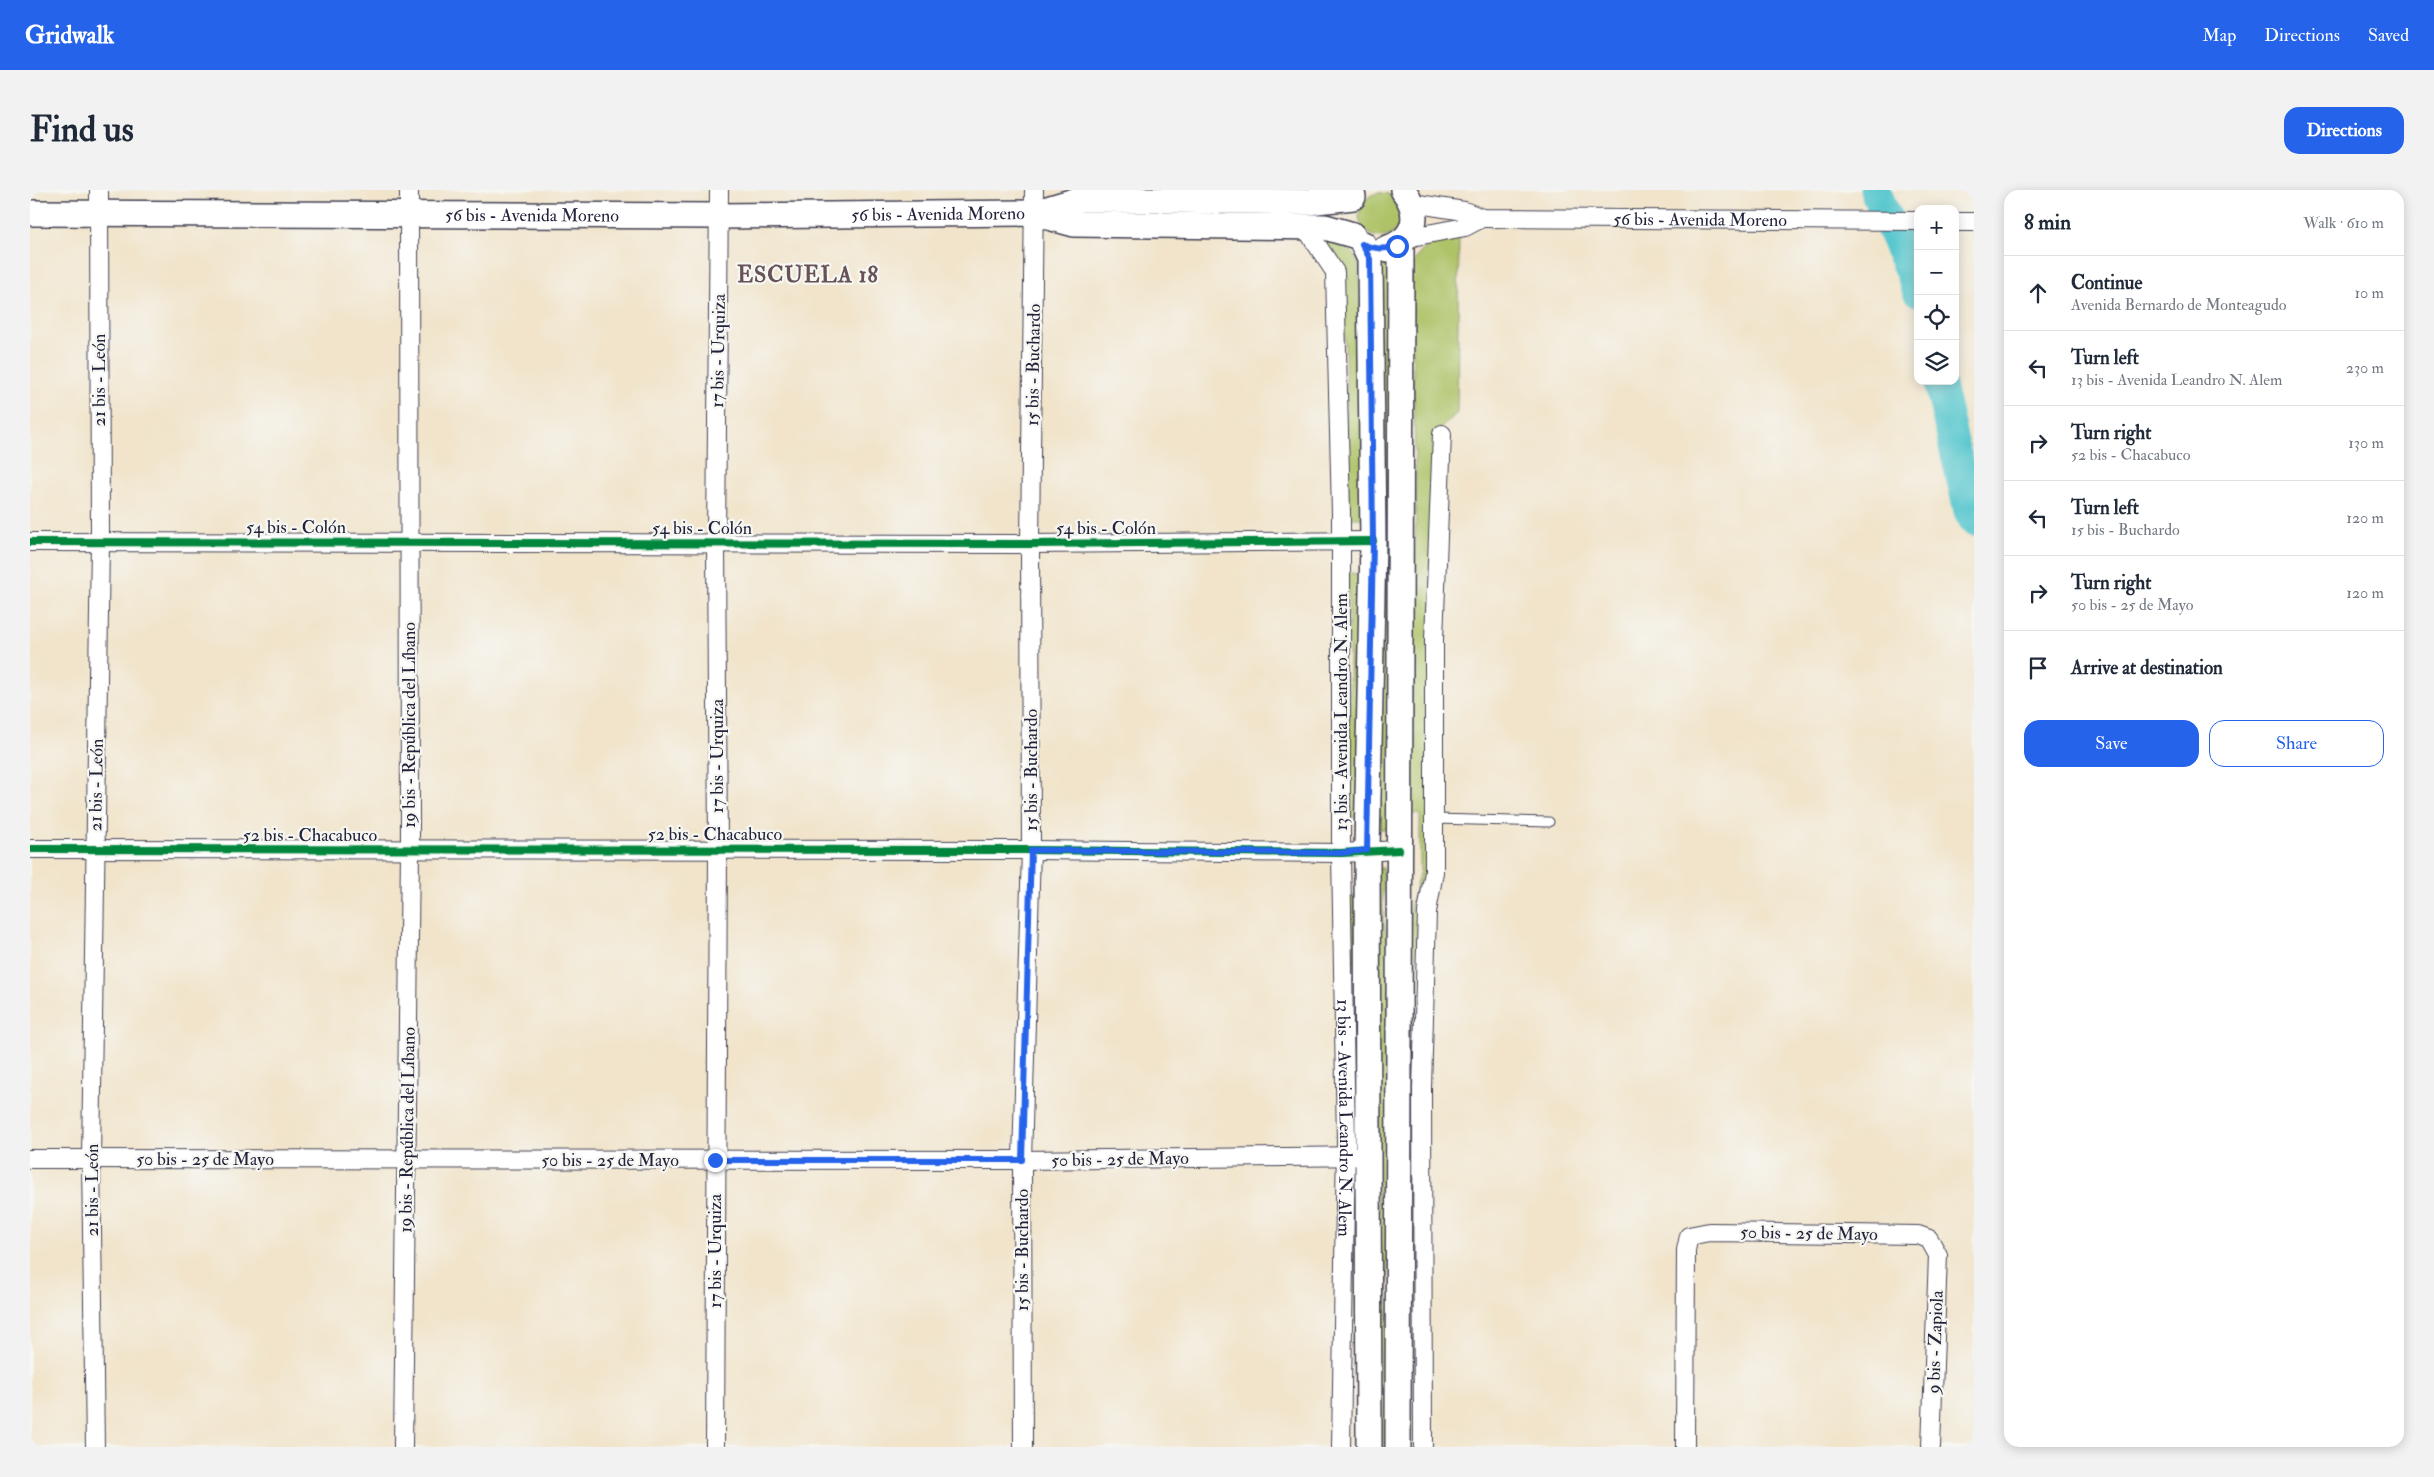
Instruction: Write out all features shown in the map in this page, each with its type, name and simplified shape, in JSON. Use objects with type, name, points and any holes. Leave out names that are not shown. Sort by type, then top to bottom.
[{"type":"main road","name":"56 bis - Avenida Moreno","points":[[30,213],[99,202],[409,202],[719,216],[1081,199],[1308,202],[1356,194]]},
{"type":"main road","name":"13 bis - Avenida Leandro N. Alem","points":[[1356,194],[1347,214],[1358,240],[1370,259],[1373,541],[1367,850],[1358,1156],[1369,1447]]},
{"type":"main road","points":[[1398,1447],[1403,241],[1413,227],[1415,214],[1408,197]]},
{"type":"main road","name":"56 bis - Avenida Moreno","points":[[1034,202],[1074,224],[1325,227],[1358,240],[1374,249],[1385,249],[1403,241]]},
{"type":"street","name":"17 bis - Urquiza","points":[[715,1447],[718,849],[716,544],[719,190]]},
{"type":"street","name":"56 bis - Avenida Moreno","points":[[1408,197],[1464,211],[1482,218],[1914,221]]},
{"type":"street","name":"21 bis - León","points":[[95,1447],[92,1159],[94,850],[100,543],[99,202]]},
{"type":"street","name":"19 bis - República del Líbano","points":[[403,1447],[410,850],[409,202]]},
{"type":"street","name":"15 bis - Buchardo","points":[[1023,1447],[1022,1160],[1031,850],[1030,544],[1034,202]]},
{"type":"street","name":"56 bis - Avenida Moreno","points":[[1403,241],[1465,227],[1482,218]]},
{"type":"street","points":[[1959,222],[1974,222]]},
{"type":"street","name":"13 bis - Avenida Leandro N. Alem","points":[[1305,227],[1335,272],[1342,541],[1341,853],[1358,1156],[1342,1447]]},
{"type":"street","points":[[1423,1447],[1422,1088],[1427,912],[1434,872],[1434,639],[1442,434]]},
{"type":"street","name":"54 bis - Colón","points":[[30,542],[409,541],[716,544],[1030,544],[1373,541]]},
{"type":"street","name":"52 bis - Chacabuco","points":[[30,849],[718,849],[1341,853],[1367,850],[1399,850]]},
{"type":"street","name":"50 bis - 25 de Mayo","points":[[30,1159],[1022,1160],[1358,1156]]},
{"type":"street","name":"50 bis - 25 de Mayo","points":[[1685,1447],[1686,1250],[1689,1236],[1709,1232],[1918,1235],[1930,1238]]},
{"type":"street","name":"9 bis - Zapiola","points":[[1930,1238],[1938,1255],[1931,1447]]},
{"type":"lane","points":[[1434,819],[1549,822]]},
{"type":"green space","points":[[1385,193],[1397,199],[1402,206],[1402,224],[1397,231],[1390,236],[1377,237],[1369,234],[1362,227],[1359,211],[1362,203],[1369,196]]},
{"type":"green space","points":[[1459,231],[1457,413],[1436,433],[1426,875],[1421,889],[1417,914],[1416,1135],[1409,1161],[1410,908],[1420,871],[1420,814],[1409,814],[1416,507],[1411,269],[1414,261],[1424,249]]},
{"type":"green space","points":[[1322,239],[1336,242],[1350,250],[1354,254],[1359,267],[1366,518],[1349,518],[1343,268]]},
{"type":"green space","points":[[1391,260],[1390,829],[1379,829],[1379,261]]},
{"type":"green space","points":[[1348,573],[1365,574],[1361,817],[1351,817]]},
{"type":"green space","points":[[1376,868],[1383,868],[1383,919],[1390,949],[1387,1447],[1378,1447]]},
{"type":"green space","points":[[1356,896],[1358,963],[1349,961],[1348,897]]},
{"type":"waterway","points":[[1875,190],[1914,282]]},
{"type":"waterway","points":[[1940,385],[1969,511],[1974,520]]},
{"type":"cycle path","points":[[30,542],[1030,544],[1373,541]]},
{"type":"cycle path","points":[[30,849],[1031,850],[1341,853],[1399,850]]},
{"type":"district","name":"ESCUELA 18","points":[[808,274]]},
{"type":"route","points":[[715,1160],[1022,1160],[1031,850],[1341,853],[1367,850],[1373,541],[1370,259],[1362,244],[1374,249],[1397,246]]}]
